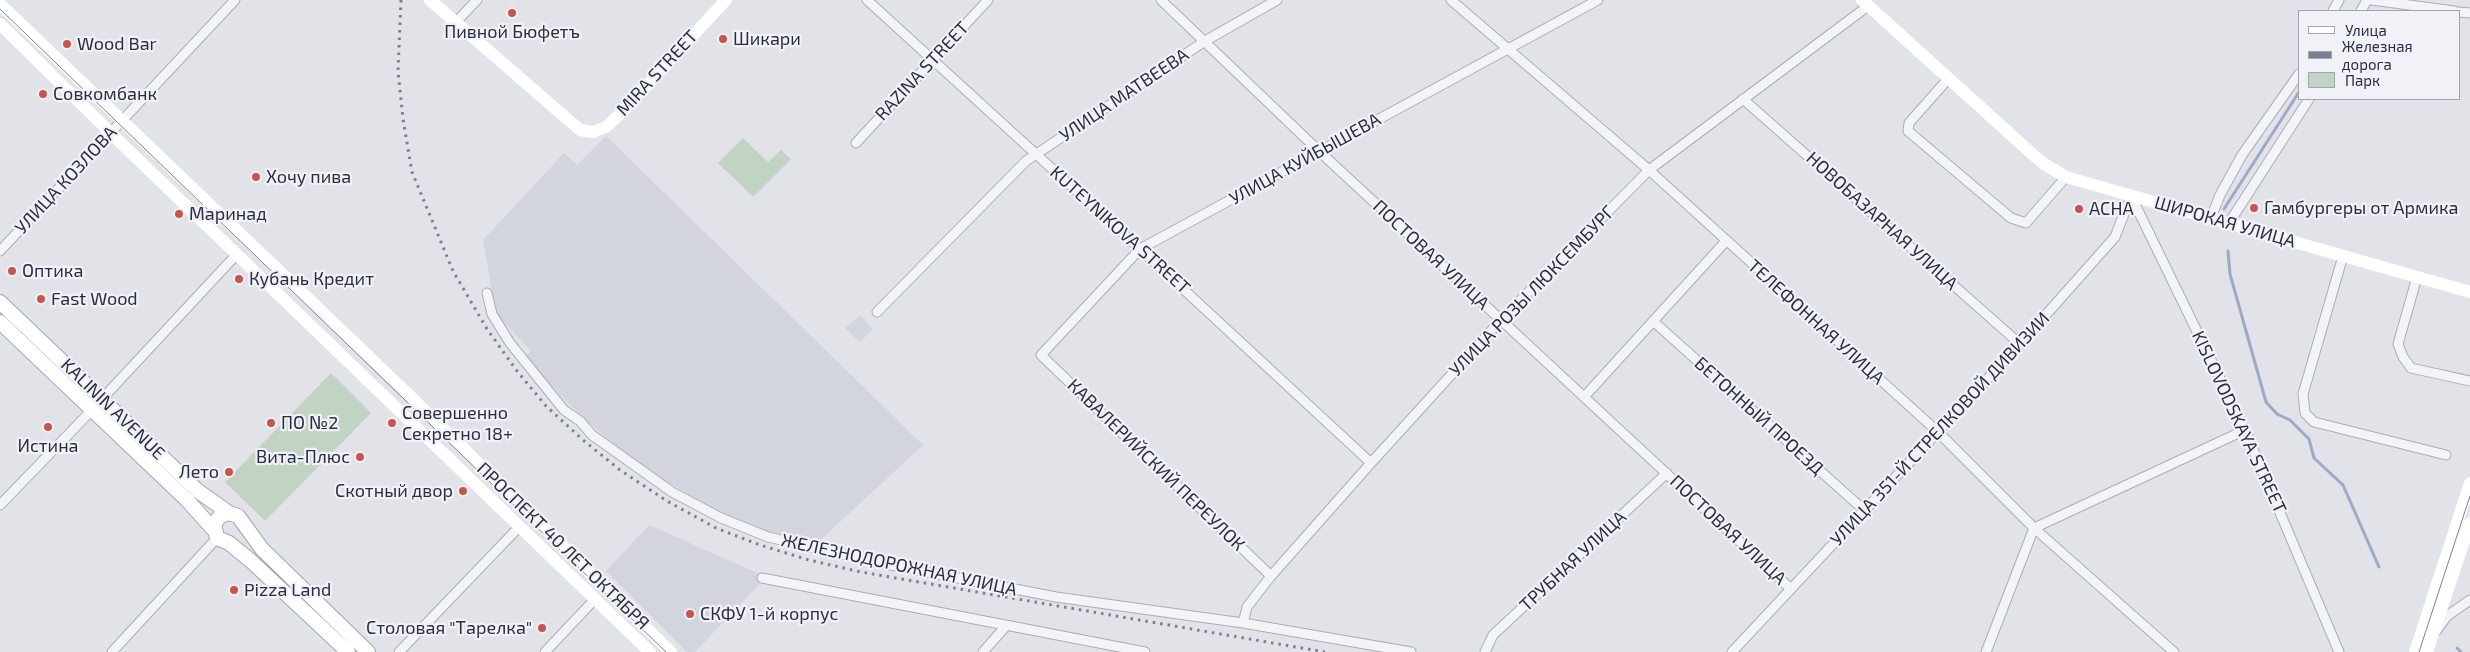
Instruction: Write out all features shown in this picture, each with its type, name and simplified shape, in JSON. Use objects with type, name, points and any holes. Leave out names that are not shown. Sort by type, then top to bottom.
[{"type":"main road","name":"KALININ AVENUE","points":[[0,302],[198,491],[229,513]]},
{"type":"main road","name":"KALININ AVENUE","points":[[0,322],[188,501],[220,537],[252,561],[348,652]]},
{"type":"main road","points":[[244,527],[238,540],[220,537],[216,519],[229,513],[238,516],[244,527],[262,549],[368,652]]},
{"type":"street","name":"УЛИЦА КОЗЛОВА","points":[[0,251],[120,120],[235,0]]},
{"type":"street","points":[[430,0],[457,21],[477,0]]},
{"type":"street","name":"MIRA STREET","points":[[457,21],[580,130],[593,132],[606,127],[726,0]]},
{"type":"street","name":"KUTEYNIKOVA STREET","points":[[866,0],[1140,248],[1371,463]]},
{"type":"street","name":"RAZINA STREET","points":[[856,143],[988,0]]},
{"type":"street","name":"ПОСТОВАЯ УЛИЦА","points":[[1161,0],[1320,152],[1585,396],[1790,589]]},
{"type":"street","name":"УЛИЦА МАТВЕЕВА","points":[[877,312],[1026,161],[1205,41],[1277,0]]},
{"type":"street","name":"ТЕЛЕФОННАЯ УЛИЦА","points":[[1451,0],[1649,170],[1938,432],[2034,528],[2174,652]]},
{"type":"street","name":"УЛИЦА КУЙБЫШЕВА","points":[[1041,355],[1140,248],[1598,0]]},
{"type":"street","points":[[2372,0],[2447,10]]},
{"type":"street","name":"ШИРОКАЯ УЛИЦА","points":[[1865,3],[2044,164],[2066,177],[2470,292]]},
{"type":"street","name":"УЛИЦА РОЗЫ ЛЮКСЕМБУРГ","points":[[1243,623],[1247,607],[1271,576],[1371,463],[1502,320],[1649,170],[1865,3]]},
{"type":"street","name":"ПРОСПЕКТ 40 ЛЕТ ОКТЯБРЯ","points":[[0,4],[407,393],[671,652]]},
{"type":"street","name":"ПРОСПЕКТ 40 ЛЕТ ОКТЯБРЯ","points":[[0,24],[650,652]]},
{"type":"street","points":[[2211,218],[2220,195],[2242,155],[2298,75]]},
{"type":"street","points":[[1948,79],[1909,123],[1908,131],[2012,218],[2026,223],[2066,177]]},
{"type":"street","name":"НОВОБАЗАРНАЯ УЛИЦА","points":[[1743,99],[2020,344]]},
{"type":"street","points":[[2229,223],[2308,100]]},
{"type":"street","name":"УЛИЦА 351-Й СТРЕЛКОВОЙ ДИВИЗИИ","points":[[1732,652],[2020,344],[2115,237],[2131,196]]},
{"type":"street","name":"KISLOVODSKAYA STREET","points":[[2131,196],[2245,430],[2339,652]]},
{"type":"street","points":[[1585,396],[1726,241]]},
{"type":"street","points":[[102,399],[237,254]]},
{"type":"street","points":[[2343,256],[2303,394],[2305,413],[2314,422],[2446,455]]},
{"type":"street","points":[[2416,277],[2398,344],[2402,357],[2411,368],[2470,381]]},
{"type":"street","name":"ЖЕЛЕЗНОДОРОЖНАЯ УЛИЦА","points":[[486,293],[492,314],[510,343],[564,410],[580,421],[592,435],[672,492],[721,518],[768,537],[943,576],[1056,597],[1243,623],[1411,652]]},
{"type":"street","name":"БЕТОННЫЙ ПРОЕЗД","points":[[1652,321],[1865,511]]},
{"type":"street","name":"КАВАЛЕРИЙСКИЙ ПЕРЕУЛОК","points":[[1041,355],[1271,576]]},
{"type":"street","points":[[0,505],[92,410]]},
{"type":"street","points":[[1986,652],[2034,528],[2245,430]]},
{"type":"street","name":"ТРУБНАЯ УЛИЦА","points":[[1485,652],[1493,635],[1667,473]]},
{"type":"street","points":[[2428,652],[2470,483]]},
{"type":"street","points":[[2415,652],[2470,523]]},
{"type":"street","points":[[399,652],[520,526]]},
{"type":"street","points":[[112,652],[220,537]]},
{"type":"street","points":[[762,578],[1145,652]]},
{"type":"street","points":[[545,652],[595,599]]},
{"type":"street","points":[[2428,652],[2438,628],[2447,616],[2468,606]]},
{"type":"street","points":[[983,652],[1006,626]]},
{"type":"shaded area","points":[[606,136],[923,445],[814,546],[769,533],[715,510],[669,483],[623,451],[586,421],[524,358],[531,351],[496,314],[483,240],[564,153],[577,165]]},
{"type":"shaded area","points":[[860,315],[873,329],[860,342],[845,328]]},
{"type":"shaded area","name":"СКФУ 1-й корпус","points":[[649,525],[766,577],[695,652],[687,652],[606,571]]},
{"type":"green space","points":[[743,138],[768,162],[781,150],[791,159],[753,197],[718,163]]},
{"type":"green space","points":[[331,373],[371,413],[265,521],[225,482]]},
{"type":"waterway","points":[[2224,209],[2298,94]]},
{"type":"waterway","points":[[2228,251],[2230,274],[2266,402],[2277,414],[2290,420],[2309,439],[2314,458],[2343,485],[2379,567]]},
{"type":"waterway","points":[[2457,648],[2461,652]]},
{"type":"tram line","points":[[0,9],[666,652]]},
{"type":"tram line","points":[[2419,652],[2470,496]]},
{"type":"railway","points":[[401,0],[398,71],[403,119],[412,172],[453,271],[487,329],[517,371],[546,406],[583,440],[620,470],[667,501],[716,528],[760,545],[809,560],[861,572],[1325,652]]},
{"type":"place","name":"Пивной Бюфетъ","points":[[512,13]]},
{"type":"place","name":"Шикари","points":[[723,39]]},
{"type":"place","name":"Wood Bar","points":[[67,44]]},
{"type":"place","name":"Совкомбанк","points":[[43,94]]},
{"type":"place","name":"Хочу пива","points":[[256,177]]},
{"type":"place","name":"Гамбургеры от Армика","points":[[2254,208]]},
{"type":"place","name":"АСНА","points":[[2079,209]]},
{"type":"place","name":"Маринад","points":[[179,214]]},
{"type":"place","name":"Оптика","points":[[12,271]]},
{"type":"place","name":"Кубань Кредит","points":[[239,279]]},
{"type":"place","name":"Fast Wood","points":[[41,299]]},
{"type":"place","name":"ПО №2","points":[[271,423]]},
{"type":"place","name":"Совершенно Секретно 18+","points":[[392,423]]},
{"type":"place","name":"Истина","points":[[48,427]]},
{"type":"place","name":"Вита-Плюс","points":[[360,457]]},
{"type":"place","name":"Лето","points":[[229,472]]},
{"type":"place","name":"Скотный двор","points":[[463,491]]},
{"type":"place","name":"Pizza Land","points":[[234,590]]},
{"type":"place","name":"СКФУ 1-й корпус","points":[[690,614]]},
{"type":"place","name":"Столовая \"Тарелка\"","points":[[542,628]]}]
